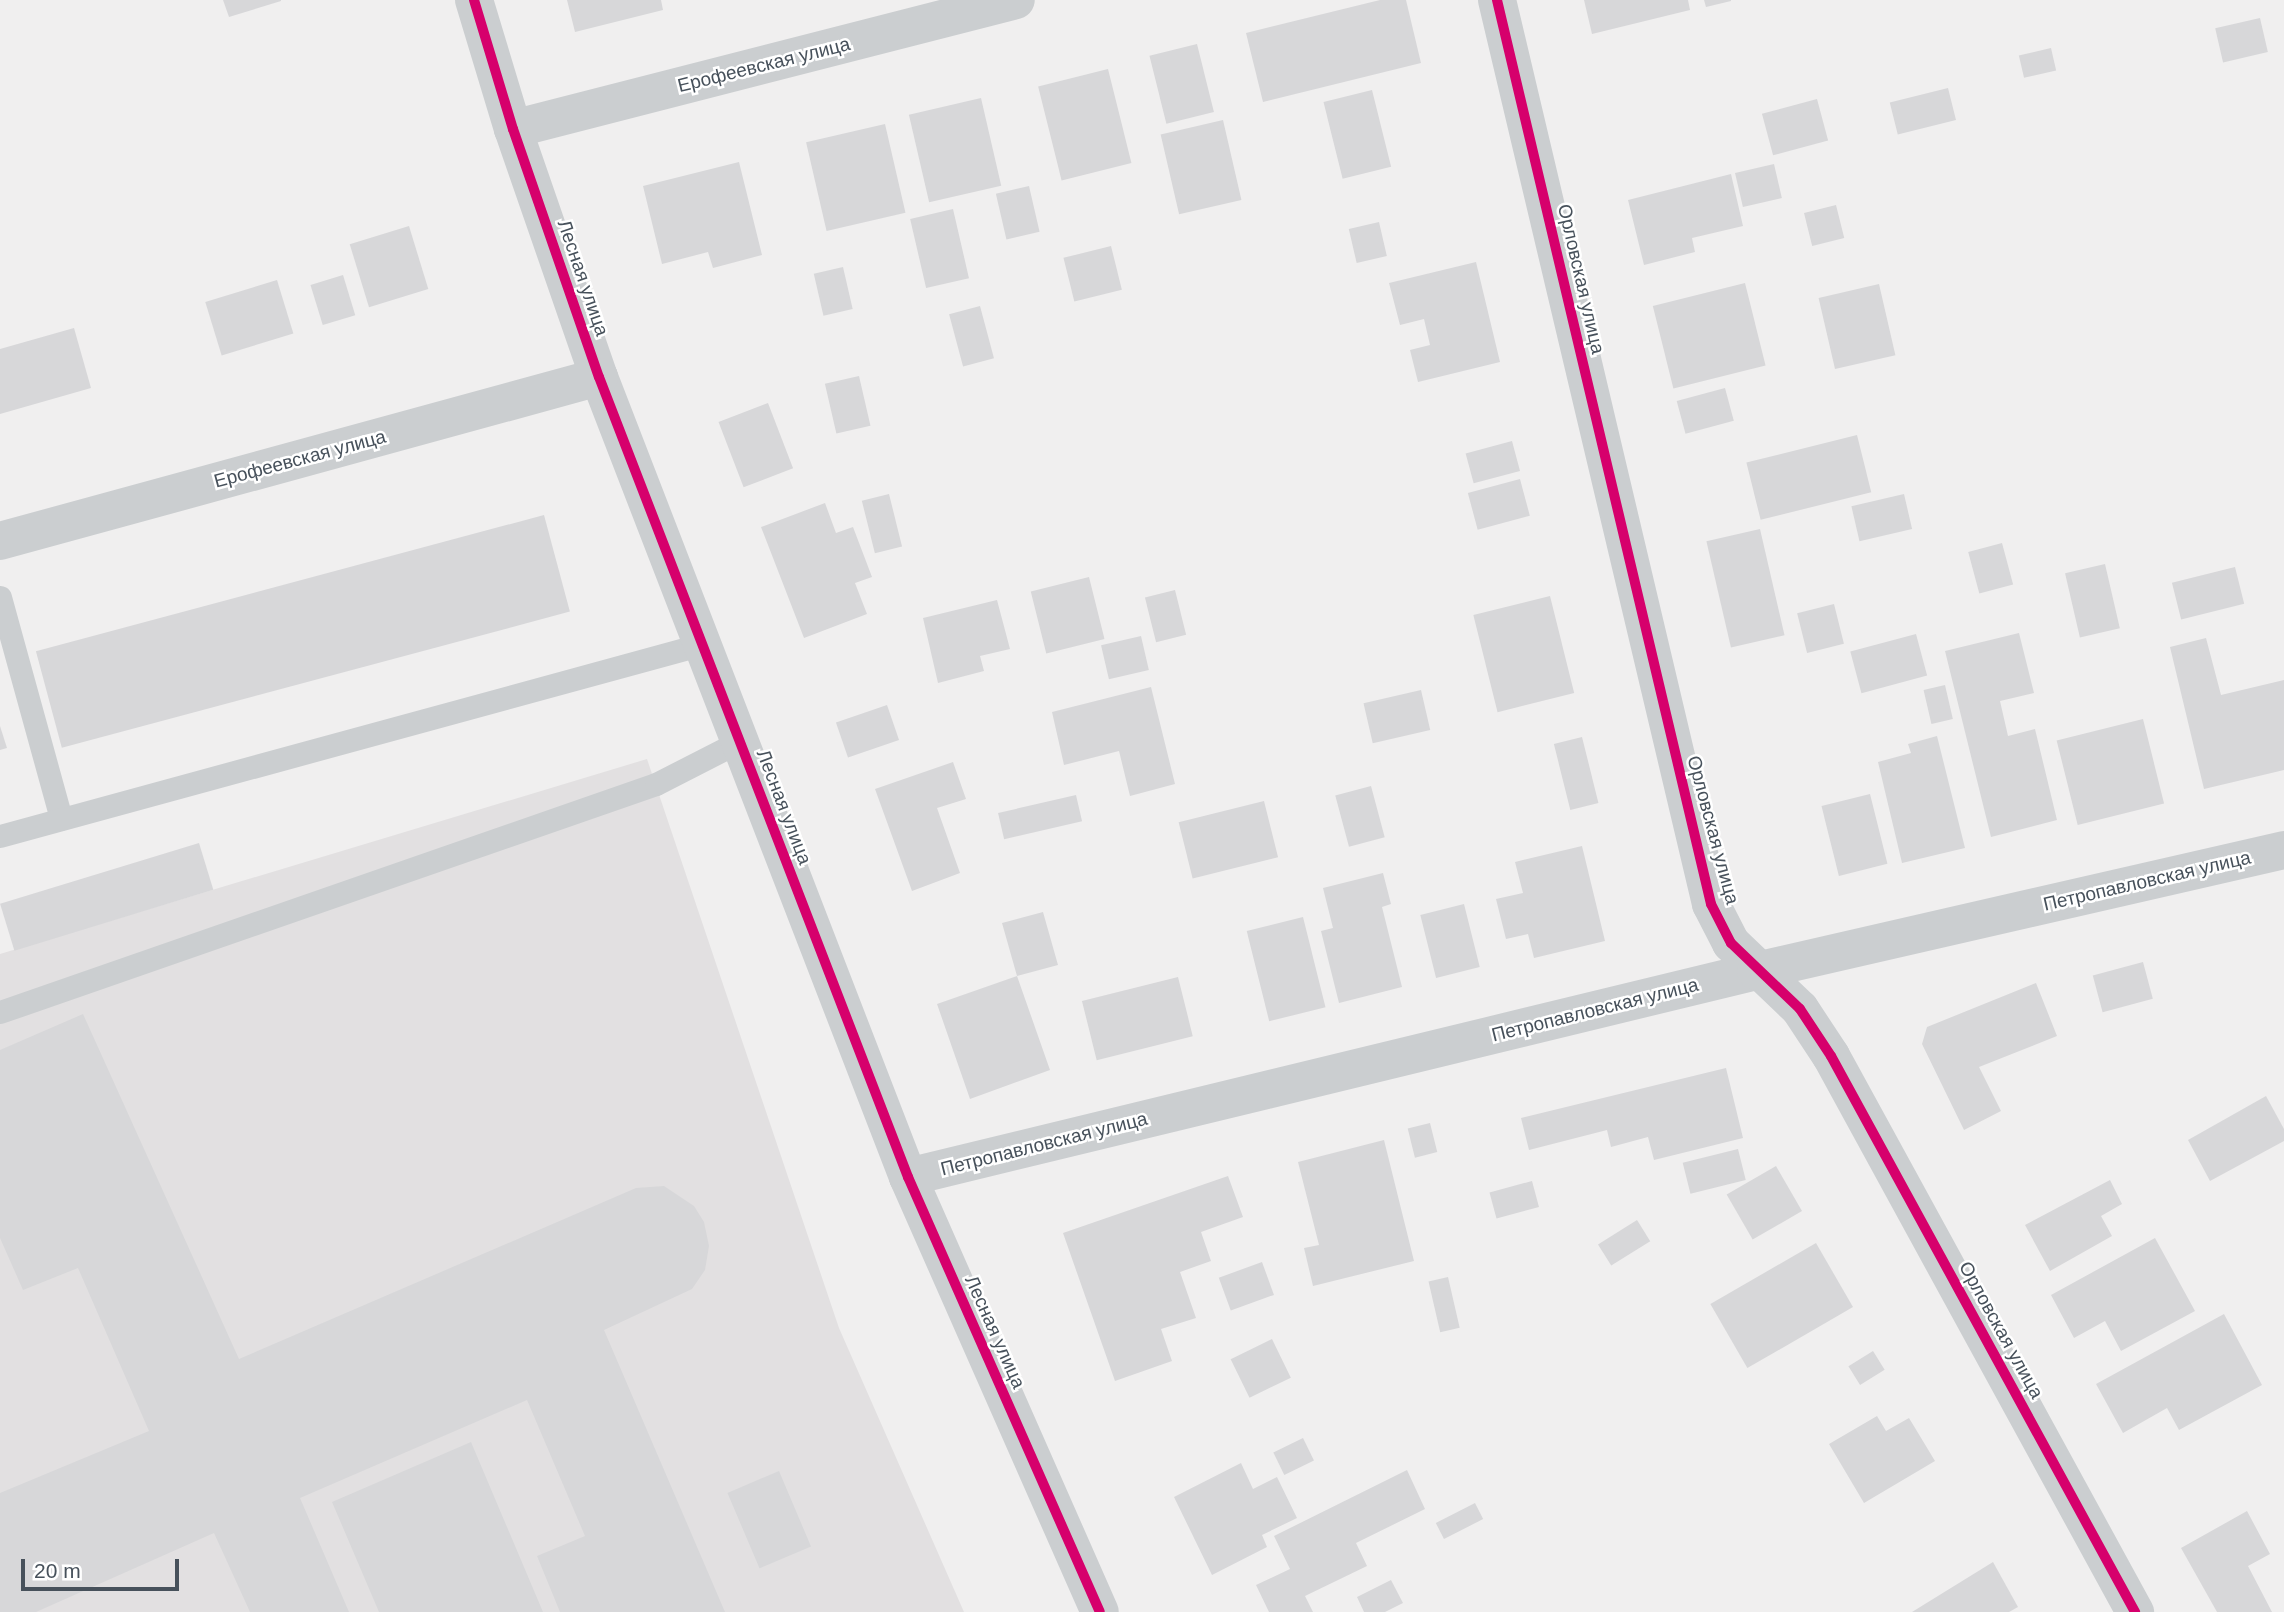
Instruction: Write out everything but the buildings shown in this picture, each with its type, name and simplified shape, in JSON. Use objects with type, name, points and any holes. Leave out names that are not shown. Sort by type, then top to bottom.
[{"type":"street","name":"Лесная улица","points":[[474,0],[513,129],[599,377],[908,1177],[1100,1612]]},
{"type":"street","name":"Ерофеевская улица","points":[[513,129],[1016,0]]},
{"type":"street","name":"Орловская улица","points":[[1497,0],[1711,904],[1731,943],[1756,971],[1800,1009],[1831,1056],[2135,1612]]},
{"type":"street","name":"Ерофеевская улица","points":[[0,541],[599,377]]},
{"type":"street","name":"Петропавловская улица","points":[[908,1177],[1756,971],[2284,850]]},
{"type":"lane","points":[[0,597],[61,819]]},
{"type":"lane","points":[[0,836],[703,644]]},
{"type":"lane","points":[[0,1012],[656,784],[740,741]]},
{"type":"shaded area","points":[[647,759],[839,1328],[964,1612],[0,1612],[0,954]]},
{"type":"cycle path","points":[[474,0],[513,129],[599,377],[908,1177],[1100,1612]]},
{"type":"cycle path","points":[[1497,0],[1711,904],[1731,943],[1800,1009],[1831,1056],[2135,1612]]}]
